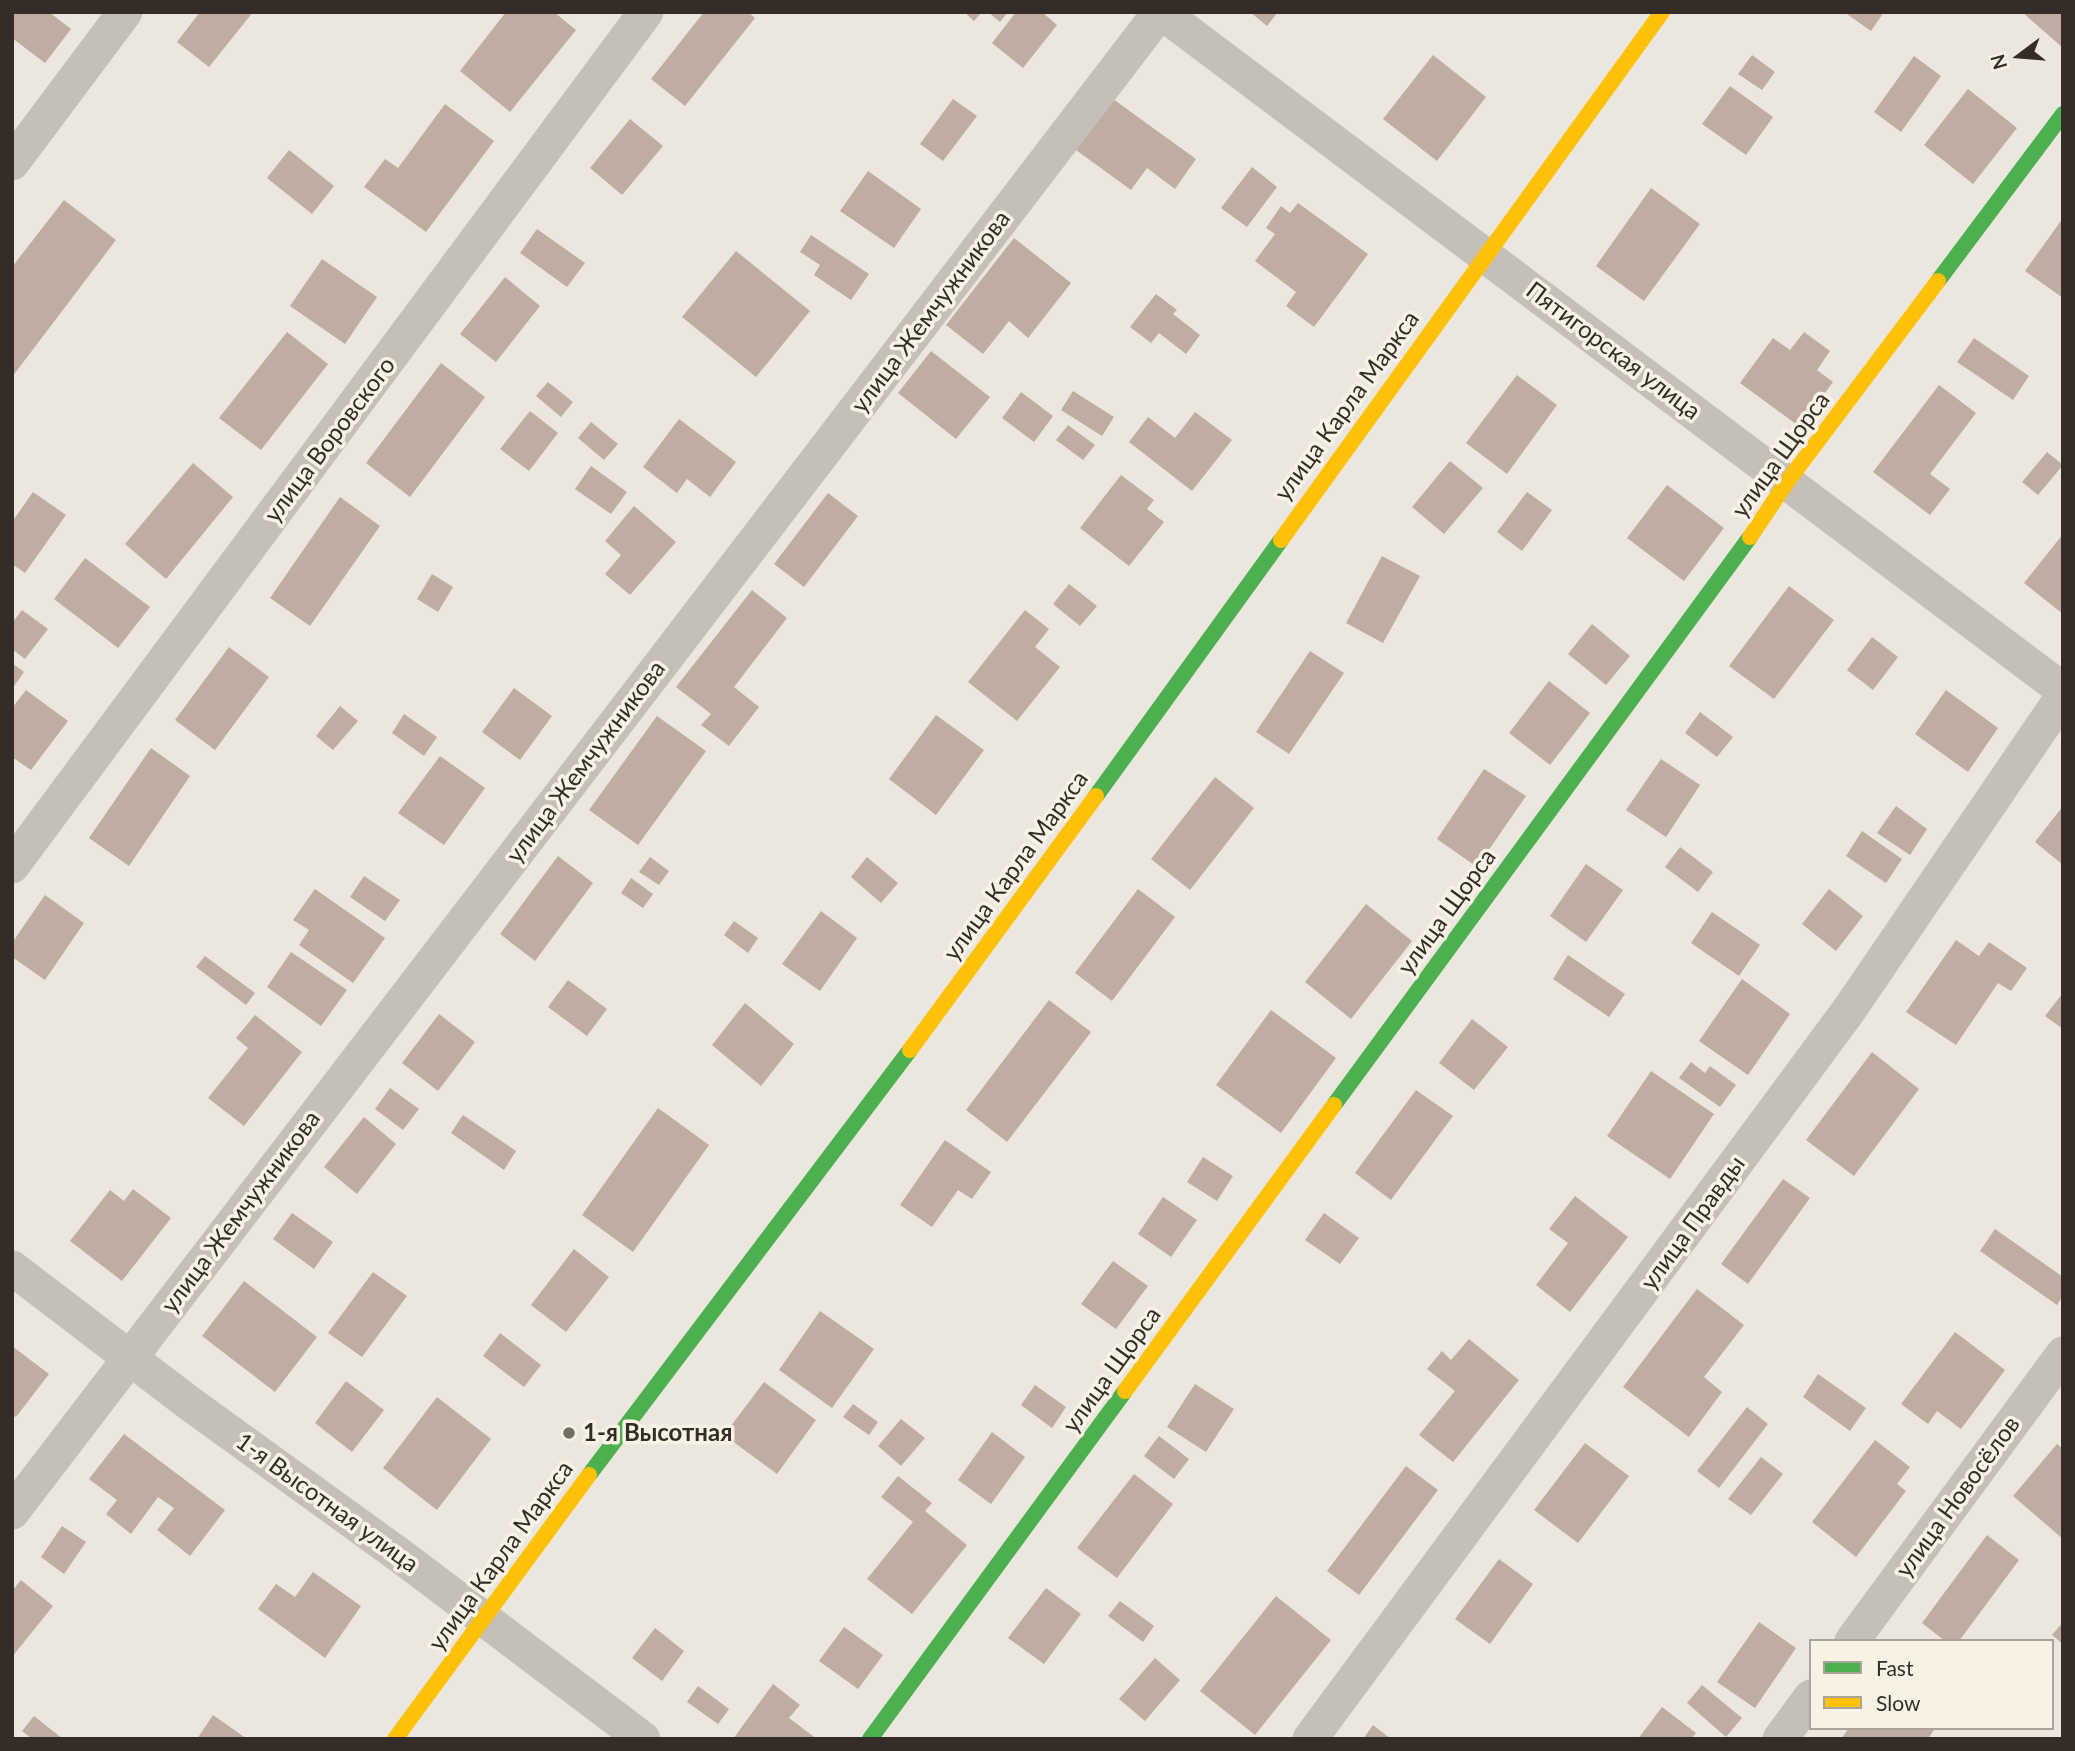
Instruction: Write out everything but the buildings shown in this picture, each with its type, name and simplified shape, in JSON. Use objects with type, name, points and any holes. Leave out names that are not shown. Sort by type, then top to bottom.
[{"type":"main road","name":"улица Карла Маркса","points":[[396,1739],[620,1433],[951,996],[1662,12]]},
{"type":"main road","name":"улица Щорса","points":[[870,1739],[1762,521],[1787,482],[2063,114]]},
{"type":"street","points":[[12,163],[125,12]]},
{"type":"street","name":"улица Воровского","points":[[12,866],[646,12]]},
{"type":"street","name":"Пятигорская улица","points":[[1161,12],[2063,691]]},
{"type":"street","name":"улица Жемчужникова","points":[[12,1512],[1161,12]]},
{"type":"street","name":"улица Правды","points":[[1310,1739],[1840,1021],[2063,696]]},
{"type":"street","name":"1-я Высотная улица","points":[[12,1268],[131,1356],[189,1403],[402,1557],[643,1739]]},
{"type":"street","name":"улица Новосёлов","points":[[1854,1639],[2063,1354]]},
{"type":"street","points":[[1780,1739],[1809,1700]]},
{"type":"traffic: fast","points":[[1938,281],[2063,114]]},
{"type":"traffic: fast","points":[[1334,1105],[1750,537]]},
{"type":"traffic: fast","points":[[1096,796],[1281,540]]},
{"type":"traffic: fast","points":[[589,1475],[910,1050]]},
{"type":"traffic: fast","points":[[870,1739],[1125,1391]]},
{"type":"traffic: slow","points":[[1281,540],[1662,12]]},
{"type":"traffic: slow","points":[[1750,537],[1787,482],[1938,281]]},
{"type":"traffic: slow","points":[[910,1050],[1096,796]]},
{"type":"traffic: slow","points":[[1125,1391],[1334,1105]]},
{"type":"traffic: slow","points":[[395,1739],[589,1475]]},
{"type":"place","name":"1-я Высотная","points":[[569,1433]]}]
